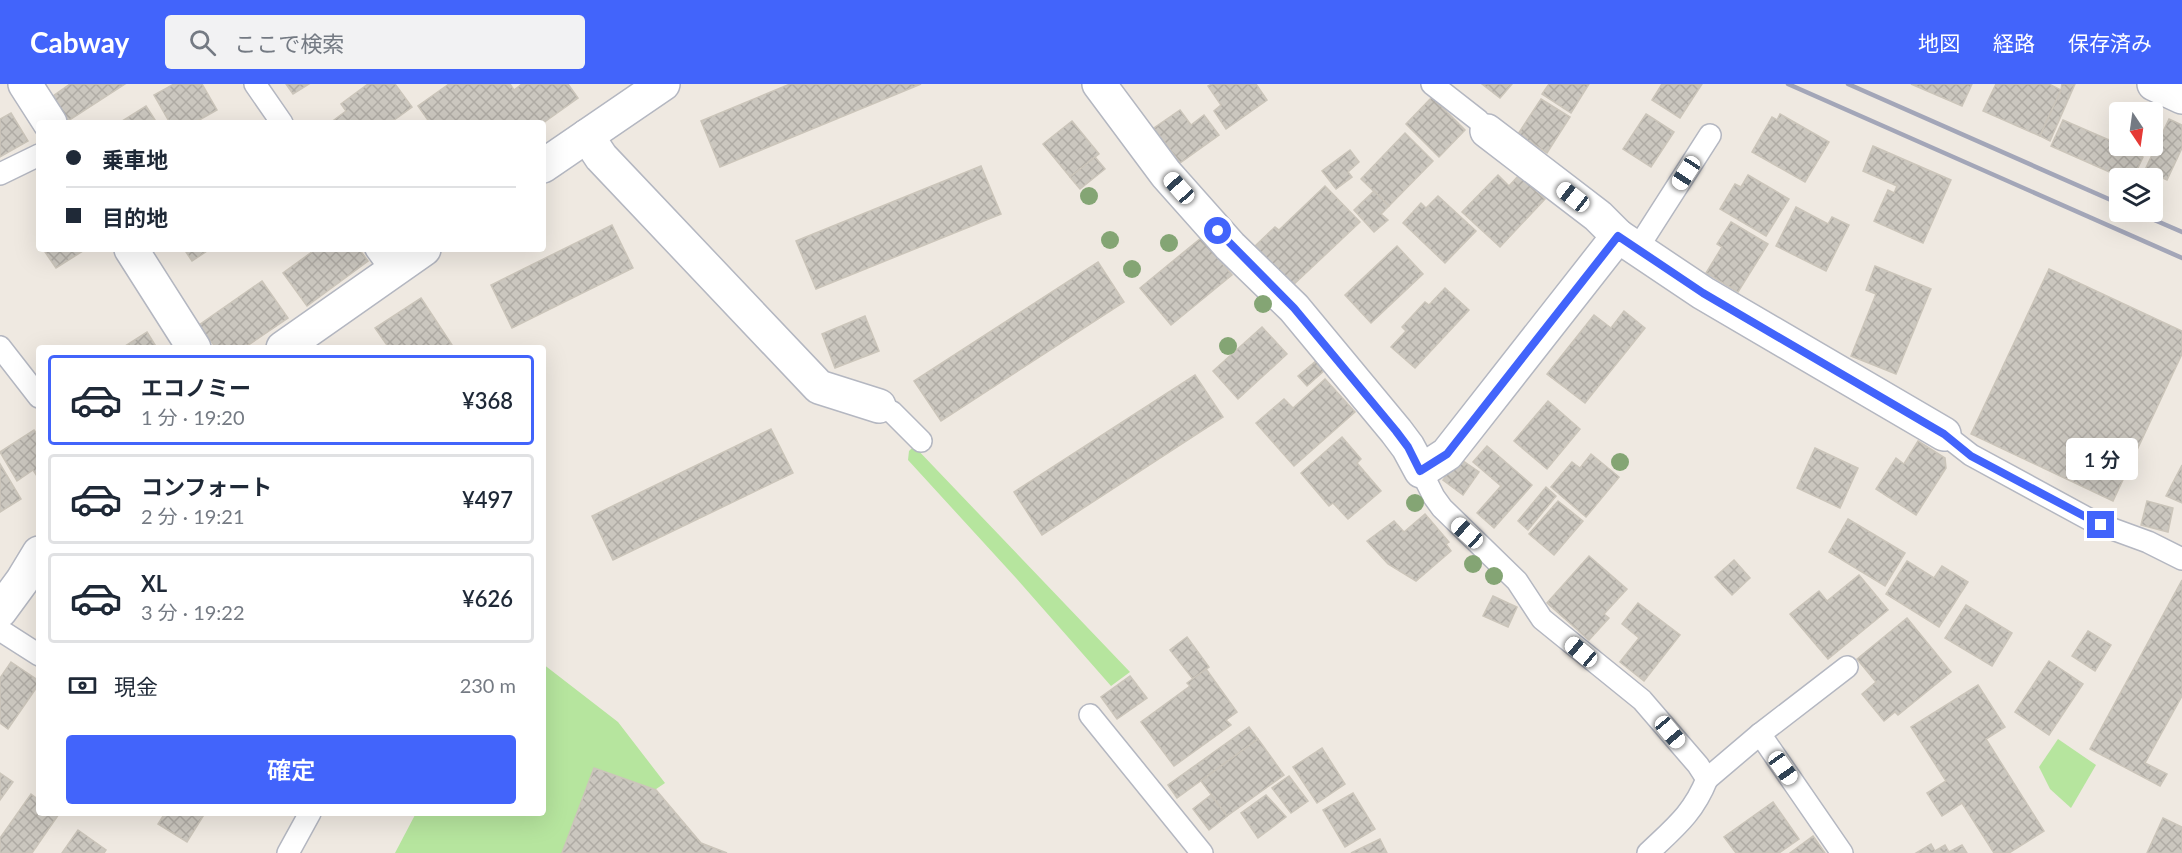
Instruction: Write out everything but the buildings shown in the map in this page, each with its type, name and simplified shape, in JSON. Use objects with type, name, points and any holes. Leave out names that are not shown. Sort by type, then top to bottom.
[{"type":"street","points":[[25,84],[48,120]]},
{"type":"street","points":[[546,164],[663,84]]},
{"type":"street","points":[[1099,84],[1166,174],[1230,246],[1294,308],[1339,362],[1408,447],[1420,471],[1447,454],[1628,242]]},
{"type":"street","points":[[2154,84],[2182,97]]},
{"type":"street","points":[[1487,131],[1598,216],[1628,242],[1703,293],[1944,434]]},
{"type":"street","points":[[586,136],[601,157],[819,387],[879,406]]},
{"type":"street","points":[[133,252],[192,345]]},
{"type":"street","points":[[286,345],[384,260],[413,252]]},
{"type":"street","points":[[0,611],[36,558]]},
{"type":"lane","points":[[255,84],[280,120]]},
{"type":"lane","points":[[1432,84],[1478,120],[1487,131]]},
{"type":"lane","points":[[1628,242],[1710,135]]},
{"type":"lane","points":[[0,174],[36,156]]},
{"type":"lane","points":[[0,347],[36,393]]},
{"type":"lane","points":[[879,406],[892,412],[921,441]]},
{"type":"lane","points":[[1944,434],[1971,456],[2096,523],[2148,542],[2182,559]]},
{"type":"lane","points":[[1420,471],[1442,508],[1517,581],[1542,619],[1642,700],[1698,765],[1707,779]]},
{"type":"lane","points":[[0,630],[36,653]]},
{"type":"lane","points":[[1648,853],[1685,818],[1699,800],[1707,779],[1760,734],[1848,667]]},
{"type":"lane","points":[[1090,715],[1202,853]]},
{"type":"lane","points":[[1760,734],[1842,853]]},
{"type":"lane","points":[[288,853],[308,816]]},
{"type":"green space","points":[[914,446],[1130,672],[1111,686],[908,460],[909,451]]},
{"type":"green space","points":[[546,666],[618,722],[665,783],[562,853],[395,853],[414,816],[546,816]]},
{"type":"green space","points":[[2058,739],[2096,765],[2071,808],[2050,789],[2039,767]]},
{"type":"railway","points":[[1788,84],[2182,258]]},
{"type":"railway","points":[[1848,84],[2109,199]]},
{"type":"railway","points":[[2159,222],[2182,232]]},
{"type":"route","points":[[1218,231],[1230,246],[1294,308],[1396,431],[1408,447],[1420,471],[1433,465],[1447,454],[1618,236],[1703,293],[1944,434],[1971,456],[2101,525]]}]
